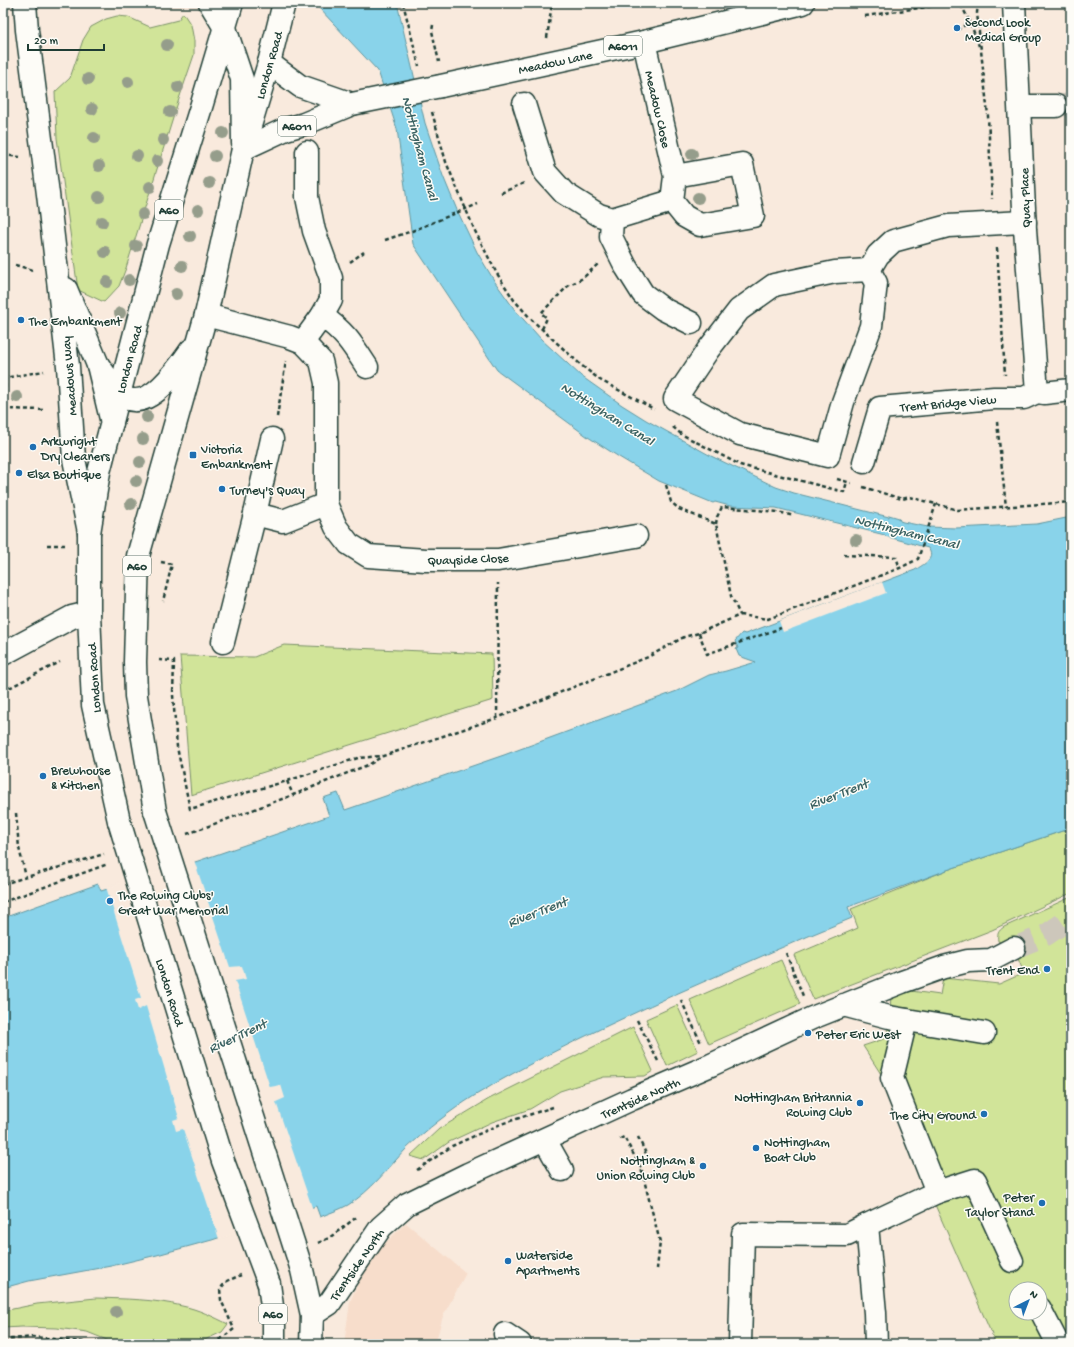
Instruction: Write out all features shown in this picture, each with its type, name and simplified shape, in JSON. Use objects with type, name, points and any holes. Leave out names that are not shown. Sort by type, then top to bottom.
[{"type":"street","name":"Meadows Way","points":[[25,3],[46,269],[68,366],[74,459],[89,533]]},
{"type":"street","points":[[210,3],[225,28]]},
{"type":"street","name":"London Road","points":[[232,3],[158,244],[99,472],[89,533],[89,613],[93,705],[119,820],[223,1161],[269,1284],[274,1321],[274,1344]]},
{"type":"street","name":"London Road","points":[[284,3],[269,63],[243,149],[201,336],[138,556],[135,662],[136,696],[155,811],[302,1270],[312,1315],[311,1344]]},
{"type":"street","name":"Meadow Lane","points":[[243,149],[286,129],[304,124],[352,104],[644,42],[804,3]]},
{"type":"street","name":"Quay Place","points":[[1014,3],[1025,222],[1037,392]]},
{"type":"street","name":"London Road","points":[[225,28],[242,78],[243,149]]},
{"type":"street","name":"Meadow Close","points":[[644,42],[675,176],[672,200]]},
{"type":"street","points":[[269,63],[300,86],[352,104]]},
{"type":"street","points":[[524,104],[545,172],[564,193],[599,215],[612,219],[672,200],[684,216],[700,225],[753,216],[742,164],[675,176]]},
{"type":"street","points":[[1020,106],[1056,106]]},
{"type":"street","points":[[206,315],[296,340],[311,332],[322,316],[331,300],[331,278],[314,231],[307,197],[307,152]]},
{"type":"street","points":[[612,219],[611,238],[626,267],[644,294],[664,309],[691,323]]},
{"type":"street","points":[[869,270],[878,255],[893,241],[948,226],[1025,222]]},
{"type":"street","name":"Meadows Way","points":[[46,269],[98,365],[112,423]]},
{"type":"street","points":[[869,270],[876,283],[871,326],[843,402],[828,456],[740,434],[675,399],[708,350],[739,310],[774,284],[835,272],[869,270]]},
{"type":"street","points":[[322,316],[337,326],[351,341],[367,367]]},
{"type":"street","points":[[98,365],[119,392],[126,398],[136,400],[152,395],[171,378],[201,336]]},
{"type":"street","name":"Quayside Close","points":[[296,340],[321,361],[326,383],[326,504],[336,527],[349,544],[368,556],[426,560],[498,560],[636,536]]},
{"type":"street","name":"Trent Bridge View","points":[[864,462],[880,408],[994,398],[1024,398],[1037,392],[1044,393],[1071,390]]},
{"type":"street","points":[[223,642],[272,439]]},
{"type":"street","points":[[255,514],[284,521],[326,504]]},
{"type":"street","points":[[3,654],[72,617],[89,613]]},
{"type":"street","name":"Trentside North","points":[[312,1315],[329,1304],[381,1227],[407,1204],[468,1174],[812,1018],[944,967],[968,961],[991,960],[1014,948]]},
{"type":"street","points":[[843,1005],[906,1020],[984,1033]]},
{"type":"street","points":[[906,1020],[892,1078],[937,1192]]},
{"type":"street","points":[[545,1140],[562,1170]]},
{"type":"street","points":[[740,1344],[743,1234],[847,1235],[937,1192],[975,1180],[1012,1261]]},
{"type":"street","points":[[867,1225],[875,1313],[876,1344]]},
{"type":"street","points":[[1046,1321],[1058,1344]]},
{"type":"path","points":[[403,3],[421,73]]},
{"type":"path","points":[[544,64],[552,3]]},
{"type":"path","points":[[918,3],[920,8]]},
{"type":"path","points":[[865,16],[944,3],[960,3],[970,22],[980,50]]},
{"type":"path","points":[[978,3],[977,13],[980,50],[988,116],[993,224],[996,235],[1006,390],[994,398],[1006,507]]},
{"type":"path","points":[[957,30],[970,22]]},
{"type":"path","points":[[433,25],[432,31],[437,54]]},
{"type":"path","points":[[431,110],[446,162],[479,238],[496,272],[514,300],[542,329],[547,318],[541,313],[568,286],[583,278],[616,247]]},
{"type":"path","points":[[386,240],[478,204]]},
{"type":"path","points":[[15,265],[46,269]]},
{"type":"path","points":[[272,439],[296,340]]},
{"type":"path","points":[[45,410],[6,409],[4,393],[5,378],[68,366]]},
{"type":"path","points":[[681,434],[740,465],[844,492],[846,482]]},
{"type":"path","points":[[666,485],[671,502],[679,509],[716,524]]},
{"type":"path","points":[[158,660],[174,661],[173,695],[177,748],[190,809],[287,781],[358,758],[382,756],[497,718],[648,656],[684,637],[699,633],[740,615],[768,619],[886,574],[918,559],[936,504],[958,510],[1071,502]]},
{"type":"path","points":[[740,615],[731,596],[716,524],[717,517],[722,507],[778,512],[794,516]]},
{"type":"path","points":[[844,555],[896,557],[900,568]]},
{"type":"path","points":[[497,718],[498,560]]},
{"type":"path","points":[[699,633],[707,654],[781,628]]},
{"type":"path","points":[[3,691],[60,662]]},
{"type":"path","points":[[180,837],[294,796],[370,764],[382,756]]},
{"type":"path","points":[[287,781],[294,796]]},
{"type":"path","points":[[16,814],[19,848],[26,877]]},
{"type":"path","points":[[3,884],[105,853]]},
{"type":"path","points":[[3,902],[112,862]]},
{"type":"path","points":[[786,953],[812,1018]]},
{"type":"path","points":[[681,1000],[711,1065]]},
{"type":"path","points":[[637,1020],[669,1084]]},
{"type":"path","points":[[620,1139],[624,1137],[641,1168],[660,1242],[658,1270]]},
{"type":"path","points":[[638,1137],[649,1160]]},
{"type":"path","points":[[3,1340],[33,1337],[84,1342],[88,1344]]},
{"type":"shaded area","points":[[406,1223],[466,1273],[443,1316],[435,1344],[344,1344],[350,1302],[365,1267],[381,1247]]},
{"type":"green space","points":[[183,13],[191,25],[194,41],[194,55],[126,268],[119,286],[104,302],[78,290],[57,138],[55,92],[70,78],[83,40],[91,27],[106,19],[117,16],[128,17],[150,27],[178,20]]},
{"type":"green space","points":[[284,645],[492,654],[493,700],[191,795],[180,656],[254,657]]},
{"type":"green space","points":[[1071,828],[1071,893],[992,930],[813,999],[794,955],[858,928],[851,909],[947,870]]},
{"type":"green space","name":"The City Ground","points":[[1071,897],[1071,1344],[996,1344],[908,1143],[888,1085],[863,1046],[887,1038],[891,997],[904,990],[940,995],[943,978],[999,984],[1024,973],[1011,942],[1004,944],[998,941],[998,933],[1000,930]]},
{"type":"green space","points":[[781,960],[800,1004],[709,1044],[690,1000]]},
{"type":"green space","points":[[677,1005],[698,1051],[667,1066],[646,1019]]},
{"type":"green space","points":[[633,1027],[653,1071],[645,1076],[604,1077],[560,1091],[530,1109],[492,1122],[449,1142],[424,1160],[410,1156],[439,1129],[489,1099]]},
{"type":"green space","points":[[96,1298],[161,1302],[188,1307],[228,1324],[222,1332],[196,1344],[117,1344],[87,1332],[57,1328],[3,1328],[3,1311],[37,1304]]},
{"type":"water","points":[[320,3],[397,3],[425,123],[443,176],[477,252],[495,282],[515,310],[541,339],[581,376],[622,405],[711,456],[776,487],[889,517],[889,515],[899,518],[900,521],[903,522],[928,527],[956,528],[1037,524],[1071,517],[1071,828],[947,870],[848,907],[852,918],[676,994],[523,1068],[474,1096],[430,1127],[406,1149],[379,1179],[348,1205],[320,1217],[316,1206],[212,1240],[157,1255],[111,1266],[29,1281],[3,1288],[3,918],[98,884],[101,891],[198,861],[329,816],[323,798],[338,793],[345,810],[504,755],[677,691],[709,675],[756,662],[739,656],[735,641],[742,633],[745,634],[915,570],[928,561],[931,555],[928,548],[885,535],[776,508],[730,506],[715,502],[713,503],[659,481],[588,437],[497,370],[413,244],[397,129],[378,71],[319,8]]},
{"type":"pier","points":[[882,582],[886,593],[783,632],[779,621]]},
{"type":"pier","points":[[194,860],[230,967],[242,966],[246,979],[235,981],[270,1087],[281,1085],[285,1098],[276,1102],[313,1210],[219,1239],[183,1129],[176,1131],[173,1120],[179,1118],[146,1006],[138,1010],[135,1000],[141,998],[106,887]]},
{"type":"tunnel","points":[[1056,106],[1071,104]]},
{"type":"tunnel","points":[[1014,948],[1046,935],[1071,918]]},
{"type":"place","name":"Second Look Medical Group","points":[[957,28]]},
{"type":"place","name":"The Embankment","points":[[21,320]]},
{"type":"place","name":"Arkwright Dry Cleaners","points":[[33,447]]},
{"type":"place","name":"Victoria Embankment","points":[[193,455]]},
{"type":"place","name":"Elsa Boutique","points":[[19,473]]},
{"type":"place","name":"Turney's Quay","points":[[222,489]]},
{"type":"place","name":"Brewhouse & Kitchen","points":[[43,776]]},
{"type":"place","name":"The Rowing Clubs' Great War Memorial","points":[[110,901]]},
{"type":"place","name":"Trent End","points":[[1047,969]]},
{"type":"place","name":"Peter Eric West","points":[[808,1033]]},
{"type":"place","name":"Nottingham Britannia Rowing Club","points":[[860,1103]]},
{"type":"place","name":"The City Ground","points":[[984,1114]]},
{"type":"place","name":"Nottingham Boat Club","points":[[756,1148]]},
{"type":"place","name":"Nottingham & Union Rowing Club","points":[[703,1166]]},
{"type":"place","name":"Peter Taylor Stand","points":[[1042,1203]]},
{"type":"place","name":"Waterside Apartments","points":[[508,1261]]},
{"type":"water label","name":"Nottingham Canal","points":[[421,148]]},
{"type":"water label","name":"Nottingham Canal","points":[[608,413]]},
{"type":"water label","name":"Nottingham Canal","points":[[907,531]]},
{"type":"water label","name":"River Trent","points":[[838,793]]},
{"type":"water label","name":"River Trent","points":[[537,911]]},
{"type":"water label","name":"River Trent","points":[[237,1035]]}]
